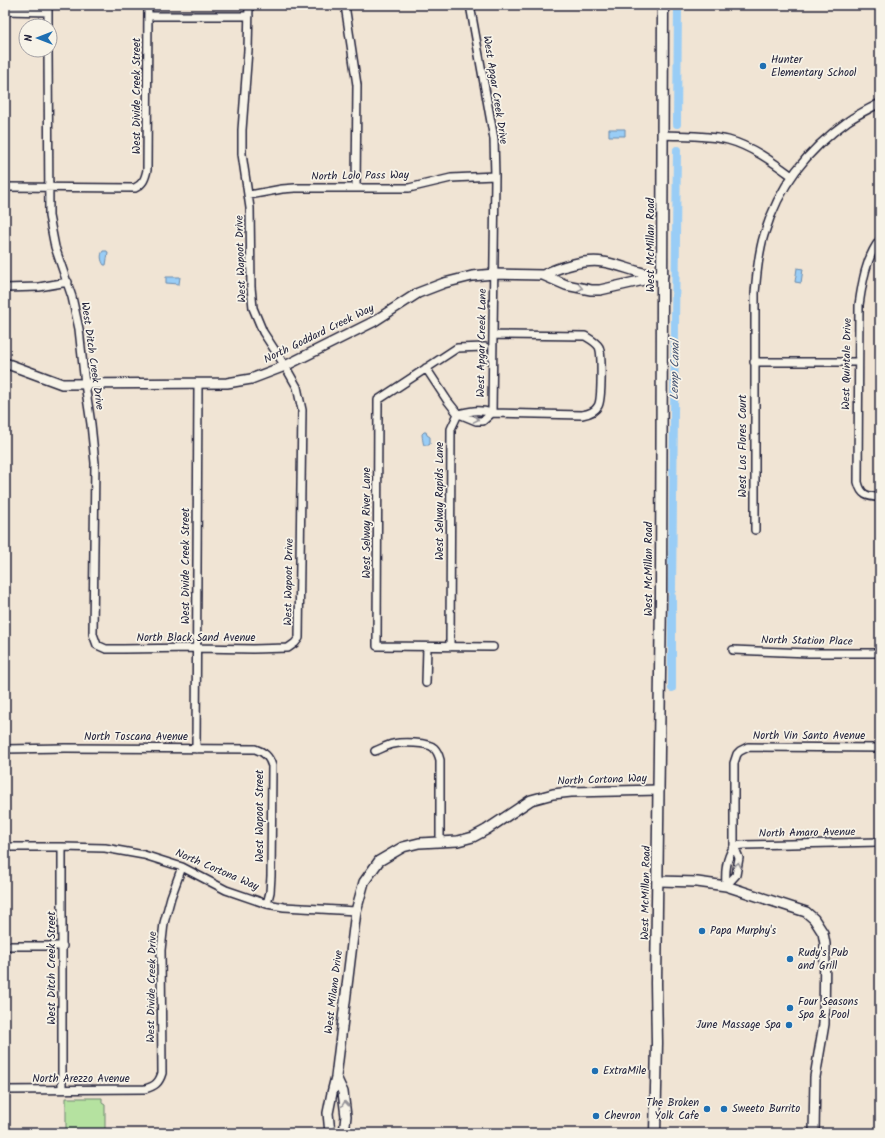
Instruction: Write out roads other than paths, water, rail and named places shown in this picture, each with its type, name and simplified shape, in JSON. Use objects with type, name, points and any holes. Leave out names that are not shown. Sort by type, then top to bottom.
[{"type":"main road","name":"West McMillan Road","points":[[654,1133],[657,1043],[656,983],[661,594],[663,5]]},
{"type":"street","name":"West Divide Creek Street","points":[[48,188],[135,188],[141,185],[146,178],[148,5]]},
{"type":"street","name":"West Wapoot Drive","points":[[249,5],[242,154],[250,208],[251,287],[253,308],[263,332],[286,366],[297,387],[302,410],[300,638],[296,644]]},
{"type":"street","points":[[345,5],[357,85],[356,188]]},
{"type":"street","name":"West Apgar Creek Drive","points":[[470,5],[494,139],[494,274]]},
{"type":"street","points":[[5,12],[48,8]]},
{"type":"street","points":[[148,16],[249,16]]},
{"type":"street","name":"West Ditch Creek Drive","points":[[48,58],[49,216],[55,247],[68,282],[79,329],[95,463],[93,634],[96,645]]},
{"type":"street","name":"West Los Flores Court","points":[[755,530],[755,293],[758,264],[764,236],[777,200],[800,164],[824,139],[849,120],[880,103]]},
{"type":"street","points":[[663,135],[701,136],[728,140],[749,148],[775,163],[792,176]]},
{"type":"street","name":"North Lolo Pass Way","points":[[249,195],[295,188],[409,188],[451,178],[495,176]]},
{"type":"street","points":[[5,187],[48,188]]},
{"type":"street","name":"West Quintale Drive","points":[[880,240],[868,263],[862,285],[859,305],[858,362],[858,482],[861,492],[872,497],[880,497]]},
{"type":"street","name":"North Goddard Creek Way","points":[[543,275],[554,270],[579,263],[602,262],[649,275],[663,275]]},
{"type":"street","name":"North Goddard Creek Way","points":[[5,363],[62,384],[227,383],[251,379],[286,366],[373,322],[418,293],[444,283],[472,276],[494,274],[543,275],[566,285],[591,290],[600,290],[644,280],[649,275]]},
{"type":"street","name":"West Apgar Creek Lane","points":[[492,413],[494,274]]},
{"type":"street","points":[[5,288],[39,287],[68,282]]},
{"type":"street","points":[[458,414],[482,410],[492,413],[582,415],[591,413],[598,407],[600,398],[601,352],[597,344],[590,339],[584,336],[493,335]]},
{"type":"street","points":[[485,347],[457,348],[426,368],[458,414],[476,420],[483,420],[492,413]]},
{"type":"street","points":[[754,362],[858,362]]},
{"type":"street","name":"West Selway River Lane","points":[[426,368],[378,400],[377,646],[427,647]]},
{"type":"street","name":"West Divide Creek Street","points":[[196,749],[198,384]]},
{"type":"street","name":"West Selway Rapids Lane","points":[[450,647],[451,429],[458,414]]},
{"type":"street","name":"North Black Sand Avenue","points":[[96,645],[106,649],[253,649],[288,648],[296,644]]},
{"type":"street","points":[[426,683],[427,647],[493,647]]},
{"type":"street","name":"North Station Place","points":[[734,650],[809,653],[880,653]]},
{"type":"street","points":[[375,751],[396,744],[425,744],[435,749],[440,760],[440,842]]},
{"type":"street","name":"North Vin Santo Avenue","points":[[734,846],[734,763],[737,754],[740,751],[748,747],[880,748]]},
{"type":"street","name":"North Toscana Avenue","points":[[5,750],[65,748],[255,749],[266,754]]},
{"type":"street","name":"West Wapoot Street","points":[[266,754],[270,759],[272,766],[271,876],[270,892],[267,904]]},
{"type":"street","name":"North Cortona Way","points":[[5,847],[105,848],[144,855],[182,867],[226,890],[267,904],[284,907],[356,911],[364,882],[380,861],[403,847],[419,843],[458,841],[473,838],[531,800],[553,794],[571,792],[659,790]]},
{"type":"street","name":"North Amaro Avenue","points":[[734,846],[750,844],[880,842]]},
{"type":"street","points":[[726,886],[725,872],[728,856],[734,846]]},
{"type":"street","points":[[726,886],[736,875],[739,858],[734,846]]},
{"type":"street","name":"West Ditch Creek Street","points":[[62,847],[62,1090]]},
{"type":"street","name":"West Divide Creek Drive","points":[[156,1085],[162,1073],[161,950],[163,929],[171,897],[182,867]]},
{"type":"street","points":[[658,881],[697,882],[726,886],[806,912],[814,919],[823,933],[824,1024],[815,1077],[814,1133]]},
{"type":"street","name":"West Milano Drive","points":[[330,1133],[328,1113],[336,1077],[356,911]]},
{"type":"street","points":[[5,946],[63,946]]},
{"type":"street","name":"West Milano Drive","points":[[336,1077],[343,1092],[346,1116],[344,1133]]},
{"type":"street","name":"North Arezzo Avenue","points":[[5,1090],[145,1090],[156,1085]]},
{"type":"water","points":[[609,129],[625,129],[625,136],[609,136]]},
{"type":"water","points":[[103,251],[107,251],[108,253],[106,265],[104,265],[102,260],[101,254]]},
{"type":"water","points":[[797,268],[803,269],[801,283],[795,282]]},
{"type":"water","points":[[166,277],[180,277],[179,284],[166,283]]},
{"type":"water","points":[[426,432],[430,437],[429,445],[424,445],[422,434]]},
{"type":"waterway","name":"Lemp Canal","points":[[677,124],[678,5]]},
{"type":"waterway","name":"Lemp Canal","points":[[672,590],[677,150]]},
{"type":"waterway","name":"Lemp Canal","points":[[672,597],[672,688]]},
{"type":"place","name":"Hunter Elementary School","points":[[763,66]]},
{"type":"place","name":"Papa Murphy's","points":[[702,931]]},
{"type":"place","name":"Rudy's Pub and Grill","points":[[790,959]]},
{"type":"place","name":"Four Seasons Spa & Pool","points":[[790,1008]]},
{"type":"place","name":"June Massage Spa","points":[[789,1025]]},
{"type":"place","name":"ExtraMile","points":[[595,1071]]},
{"type":"place","name":"The Broken Yolk Cafe","points":[[707,1109]]},
{"type":"place","name":"Sweeto Burrito","points":[[724,1109]]},
{"type":"place","name":"Chevron","points":[[596,1116]]}]
